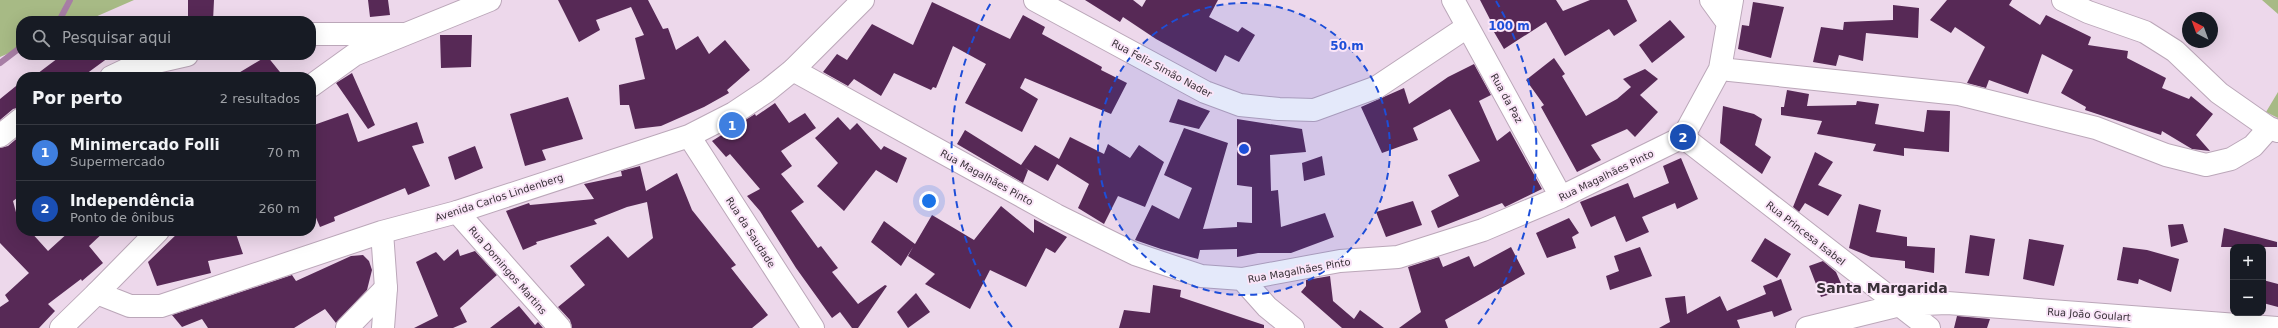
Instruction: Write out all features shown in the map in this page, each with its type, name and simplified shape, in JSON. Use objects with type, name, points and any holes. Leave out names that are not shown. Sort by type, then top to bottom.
[{"type":"street","points":[[316,82],[354,55],[402,34],[490,0]]},
{"type":"street","name":"Avenida Carlos Lindenberg","points":[[97,293],[130,306],[161,306],[382,232],[457,212],[689,136],[734,113],[767,91],[793,70],[863,0]]},
{"type":"street","name":"Rua Feliz Simão Nader","points":[[1035,0],[1205,92],[1240,105],[1279,109],[1314,110],[1377,87],[1467,27]]},
{"type":"street","name":"Rua da Paz","points":[[1453,0],[1562,197]]},
{"type":"street","points":[[1710,0],[1727,22]]},
{"type":"street","points":[[1683,137],[1720,69],[1732,0]]},
{"type":"street","points":[[1720,69],[1959,94],[2096,128],[2166,155],[2206,165],[2231,159],[2253,146],[2273,130],[2219,93],[2175,51],[2145,32],[2088,12],[2063,0]]},
{"type":"street","points":[[316,34],[402,34]]},
{"type":"street","points":[[122,72],[130,68],[165,60]]},
{"type":"street","name":"Rua Magalhães Pinto","points":[[793,70],[1056,215],[1135,254],[1201,276],[1242,280],[1340,261],[1398,257],[1483,230],[1562,197],[1683,137]]},
{"type":"street","points":[[0,136],[16,123]]},
{"type":"street","name":"Rua da Saudade","points":[[689,136],[813,328]]},
{"type":"street","name":"Rua Princesa Isabel","points":[[1683,137],[1929,328]]},
{"type":"street","name":"Rua Domingos Martins","points":[[457,212],[560,328]]},
{"type":"street","points":[[382,232],[386,288],[383,328]]},
{"type":"street","points":[[60,328],[153,236]]},
{"type":"street","points":[[1242,280],[1267,307],[1293,328]]},
{"type":"street","points":[[347,328],[386,288]]},
{"type":"street","name":"Rua João Goulart","points":[[1807,328],[1900,305],[1947,303],[2278,328]]},
{"type":"green space","points":[[0,0],[134,0],[97,16],[16,16],[16,50],[0,57]]},
{"type":"green space","points":[[2262,0],[2278,0],[2278,14]]},
{"type":"green space","points":[[2278,92],[2278,118],[2266,112]]},
{"type":"building","points":[[188,0],[214,0],[213,16],[188,16]]},
{"type":"building","points":[[368,0],[388,0],[390,15],[370,17]]},
{"type":"building","points":[[558,0],[648,0],[663,29],[668,28],[676,50],[698,36],[709,54],[725,40],[750,70],[727,90],[729,93],[704,107],[661,126],[635,129],[629,105],[620,105],[619,85],[645,79],[635,38],[644,35],[631,7],[596,20],[600,30],[579,42]]},
{"type":"building","points":[[1085,0],[1133,0],[1142,7],[1146,0],[1218,0],[1209,17],[1238,32],[1242,27],[1255,35],[1239,62],[1225,55],[1216,72],[1156,39],[1123,17],[1120,22]]},
{"type":"building","points":[[1480,0],[1556,0],[1563,11],[1590,0],[1627,0],[1637,21],[1614,36],[1609,29],[1565,56],[1546,22],[1504,49],[1494,32],[1496,31]]},
{"type":"building","points":[[1947,0],[2012,0],[2009,5],[2040,25],[2046,15],[2091,37],[2088,45],[2128,51],[2127,58],[2166,78],[2162,88],[2189,99],[2191,96],[2213,114],[2196,135],[2210,151],[2192,149],[2162,131],[2161,135],[2085,110],[2086,107],[2061,93],[2073,70],[2042,54],[2028,94],[1989,80],[1986,88],[1967,83],[1985,47],[1955,27],[1951,33],[1930,20]]},
{"type":"building","points":[[932,2],[1010,39],[1023,15],[1045,27],[1042,34],[1102,67],[1101,70],[1127,83],[1111,114],[1025,78],[1020,88],[1038,99],[1022,132],[965,103],[986,64],[953,46],[936,88],[933,87],[931,90],[894,73],[881,96],[854,79],[848,86],[823,72],[837,54],[847,60],[872,24],[913,45]]},
{"type":"building","points":[[1753,2],[1784,7],[1771,58],[1738,49],[1742,25],[1749,26]]},
{"type":"building","points":[[1893,5],[1919,8],[1918,38],[1866,33],[1863,61],[1839,55],[1836,66],[1813,62],[1821,27],[1843,30],[1844,22],[1893,20]]},
{"type":"building","points":[[1670,20],[1685,37],[1652,63],[1639,45]]},
{"type":"building","points":[[440,35],[472,35],[471,67],[441,68]]},
{"type":"building","points":[[1554,58],[1565,74],[1562,76],[1586,116],[1617,99],[1631,87],[1623,79],[1645,69],[1658,79],[1640,95],[1658,112],[1635,137],[1627,129],[1591,145],[1601,160],[1577,172],[1541,107],[1544,105],[1526,80]]},
{"type":"building","points":[[55,60],[105,60],[89,72],[40,72]]},
{"type":"building","points":[[260,60],[270,60],[280,72],[240,72]]},
{"type":"building","points":[[1474,64],[1491,95],[1479,101],[1497,141],[1510,131],[1542,189],[1505,207],[1502,203],[1438,228],[1431,211],[1459,196],[1448,175],[1480,161],[1450,109],[1413,128],[1418,140],[1382,153],[1361,107],[1404,88],[1409,104],[1448,77]]},
{"type":"building","points":[[352,73],[375,125],[368,129],[336,83]]},
{"type":"building","points":[[16,86],[16,108],[0,120],[0,99]]},
{"type":"building","points":[[1787,90],[1809,94],[1807,106],[1856,105],[1857,101],[1879,104],[1875,124],[1924,132],[1927,110],[1950,111],[1949,152],[1904,148],[1904,156],[1873,151],[1876,144],[1817,134],[1822,121],[1781,115],[1781,107],[1784,107]]},
{"type":"building","points":[[568,97],[583,139],[542,150],[546,160],[525,166],[510,114]]},
{"type":"building","points":[[1178,99],[1210,111],[1199,129],[1169,122]]},
{"type":"building","points":[[775,103],[789,123],[805,113],[816,128],[781,151],[792,166],[781,174],[804,202],[791,211],[818,248],[821,246],[838,268],[832,272],[858,304],[885,285],[887,286],[858,328],[852,328],[840,312],[832,318],[796,268],[760,211],[747,196],[760,189],[730,154],[726,157],[712,141],[755,114],[756,116]]},
{"type":"building","points":[[1723,106],[1754,114],[1762,119],[1755,145],[1771,157],[1762,174],[1720,143]]},
{"type":"building","points":[[348,113],[358,142],[417,122],[424,143],[412,146],[430,186],[408,195],[405,188],[334,217],[335,221],[320,227],[316,218],[316,124]]},
{"type":"building","points":[[838,117],[850,130],[857,123],[881,150],[884,146],[907,158],[897,183],[876,170],[844,211],[817,186],[838,163],[815,138]]},
{"type":"building","points":[[1237,119],[1302,129],[1306,152],[1270,155],[1271,191],[1278,190],[1281,227],[1325,213],[1334,237],[1291,253],[1258,253],[1237,257],[1237,249],[1200,250],[1198,259],[1135,240],[1152,205],[1179,219],[1192,188],[1164,175],[1184,128],[1228,143],[1203,229],[1237,227],[1237,222],[1252,223],[1252,187],[1237,185]]},
{"type":"building","points":[[965,130],[1021,165],[1035,145],[1059,159],[1070,137],[1104,154],[1108,144],[1130,158],[1139,145],[1164,162],[1145,207],[1118,196],[1104,224],[1078,208],[1089,184],[1057,164],[1048,181],[1025,168],[1028,170],[1023,183],[957,144]]},
{"type":"building","points":[[16,139],[16,199],[13,201],[16,212],[16,236],[34,236],[48,251],[64,236],[100,236],[89,246],[103,263],[82,281],[81,279],[48,304],[55,311],[39,328],[0,328],[0,307],[9,301],[5,295],[29,273],[0,243],[0,148],[8,146]]},
{"type":"building","points":[[475,146],[483,168],[455,180],[448,157]]},
{"type":"building","points":[[1815,152],[1833,162],[1818,185],[1842,195],[1828,216],[1805,203],[1799,212],[1793,207]]},
{"type":"building","points":[[1322,156],[1325,175],[1304,181],[1302,163]]},
{"type":"building","points":[[1681,158],[1698,199],[1677,209],[1675,203],[1642,217],[1649,232],[1626,242],[1615,216],[1591,227],[1580,202],[1628,183],[1634,198],[1669,183],[1663,166]]},
{"type":"building","points":[[640,166],[646,191],[677,173],[692,210],[736,265],[731,268],[768,315],[752,328],[572,328],[570,320],[558,307],[585,285],[570,266],[608,236],[628,258],[653,238],[647,202],[627,207],[594,220],[597,224],[536,242],[537,244],[523,250],[506,211],[529,203],[530,205],[594,199],[584,184],[622,176],[621,171]]},
{"type":"building","points":[[1413,201],[1422,225],[1386,237],[1376,212]]},
{"type":"building","points":[[1859,204],[1881,210],[1876,232],[1907,237],[1907,246],[1935,248],[1934,273],[1905,268],[1905,261],[1871,257],[1849,248]]},
{"type":"building","points":[[1001,206],[1034,233],[1034,219],[1067,237],[1055,253],[1046,248],[1026,287],[990,270],[970,309],[925,284],[935,274],[908,256],[913,247],[901,266],[871,242],[884,221],[915,244],[932,215],[974,240]]},
{"type":"building","points":[[1569,218],[1579,233],[1572,237],[1576,248],[1547,258],[1536,233]]},
{"type":"building","points":[[2183,224],[2188,242],[2171,247],[2168,225]]},
{"type":"building","points":[[2224,228],[2277,242],[2277,247],[2266,247],[2266,244],[2230,244],[2230,247],[2221,247]]},
{"type":"building","points":[[1970,235],[1995,239],[1989,276],[1965,273]]},
{"type":"building","points":[[175,236],[237,236],[243,254],[208,261],[211,273],[157,286],[148,262]]},
{"type":"building","points":[[1765,238],[1791,254],[1777,278],[1751,261]]},
{"type":"building","points":[[2029,239],[2064,245],[2054,286],[2023,279]]},
{"type":"building","points":[[1511,247],[1525,274],[1445,320],[1448,328],[1399,328],[1421,312],[1408,267],[1439,257],[1443,267],[1469,256],[1474,267]]},
{"type":"building","points":[[1640,247],[1652,276],[1610,290],[1606,276],[1619,271],[1614,256]]},
{"type":"building","points":[[2123,247],[2147,250],[2179,259],[2171,292],[2139,279],[2138,284],[2117,280]]},
{"type":"building","points":[[458,249],[460,256],[475,251],[497,275],[460,308],[467,322],[453,328],[414,328],[438,316],[416,262],[436,252],[444,261]]},
{"type":"building","points":[[363,255],[369,261],[372,270],[367,290],[336,323],[325,309],[294,328],[208,328],[202,319],[182,327],[172,315],[292,275],[296,281],[351,256]]},
{"type":"building","points":[[1823,261],[1836,272],[1844,290],[1821,297],[1809,266]]},
{"type":"building","points":[[1330,276],[1333,301],[1354,319],[1360,310],[1384,328],[1342,328],[1301,292],[1306,286],[1306,280]]},
{"type":"building","points":[[1781,279],[1792,310],[1774,317],[1772,311],[1737,320],[1740,328],[1659,328],[1670,322],[1665,298],[1685,296],[1687,314],[1720,296],[1727,311],[1766,294],[1763,286]]},
{"type":"building","points":[[2266,281],[2278,284],[2278,307],[2266,304]]},
{"type":"building","points":[[1153,285],[1181,290],[1180,297],[1264,325],[1264,328],[1119,328],[1124,310],[1150,313]]},
{"type":"building","points":[[916,293],[930,312],[908,328],[897,312]]},
{"type":"building","points":[[519,306],[535,325],[538,322],[543,328],[490,328]]},
{"type":"building","points":[[1957,316],[1990,319],[1987,328],[1954,328]]},
{"type":"waterway","points":[[62,16],[70,0]]},
{"type":"waterway","points":[[0,63],[16,51]]},
{"type":"place","name":"Minimercado Folli","points":[[732,125]]},
{"type":"place","name":"Independência","points":[[1683,137]]},
{"type":"district","name":"Santa Margarida","points":[[1882,288]]}]
